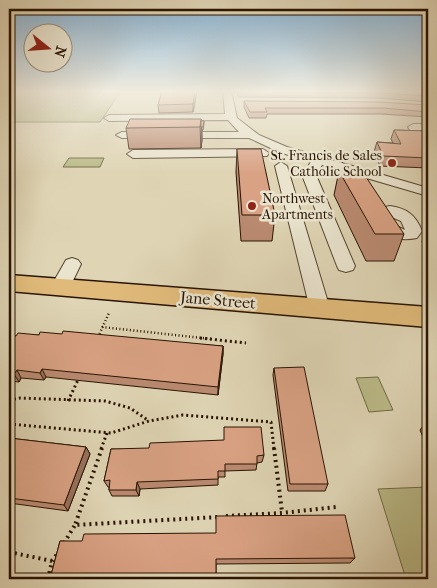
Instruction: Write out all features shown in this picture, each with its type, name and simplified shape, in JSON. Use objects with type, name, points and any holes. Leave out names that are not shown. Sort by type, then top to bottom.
[{"type":"main road","name":"Jane Street","points":[[9,283],[428,317]]},
{"type":"street","points":[[233,118],[252,135],[319,169],[372,176],[379,171],[416,183],[394,204],[394,211]]},
{"type":"street","points":[[428,127],[413,127],[418,134],[428,134]]},
{"type":"street","points":[[122,135],[252,135]]},
{"type":"street","points":[[133,154],[262,153],[278,147]]},
{"type":"street","points":[[281,166],[320,309]]},
{"type":"street","points":[[319,169],[309,175],[346,266]]},
{"type":"street","points":[[60,288],[72,264]]},
{"type":"path","points":[[95,344],[109,313]]},
{"type":"path","points":[[102,327],[246,343]]},
{"type":"path","points":[[68,401],[80,376]]},
{"type":"path","points":[[9,400],[20,398],[106,401],[130,408],[149,420]]},
{"type":"path","points":[[9,424],[111,433],[149,420],[183,415],[271,422],[282,513]]},
{"type":"path","points":[[48,579],[52,561],[74,525],[107,433]]},
{"type":"path","points":[[74,525],[282,513],[336,507]]},
{"type":"path","points":[[9,552],[52,561]]},
{"type":"green space","points":[[9,118],[102,118],[100,122],[9,122]]},
{"type":"green space","points":[[69,158],[104,158],[100,167],[63,167]]},
{"type":"green space","points":[[378,377],[393,410],[369,412],[356,378]]},
{"type":"green space","points":[[428,487],[428,579],[406,579],[378,489]]},
{"type":"building","points":[[130,119],[201,119],[200,127],[126,128]]},
{"type":"building","points":[[394,130],[428,131],[428,158],[383,156],[377,142],[401,144]]},
{"type":"building","points":[[237,149],[261,149],[275,215],[242,215]]},
{"type":"building","points":[[339,171],[362,171],[404,234],[375,234]]},
{"type":"building","points":[[63,331],[223,346],[218,387],[42,369],[40,373],[17,370],[14,374],[9,373],[9,335],[16,336],[18,333],[39,335],[40,332],[62,334]]},
{"type":"building","points":[[304,367],[328,484],[290,484],[274,368]]},
{"type":"building","points":[[224,427],[261,427],[264,455],[257,456],[257,464],[225,464],[225,471],[218,471],[218,479],[137,482],[136,490],[109,490],[110,480],[104,481],[111,449],[149,448],[150,443],[224,440]]},
{"type":"building","points":[[9,438],[86,447],[64,505],[9,498]]},
{"type":"building","points":[[345,515],[355,558],[216,559],[216,578],[50,579],[60,541],[82,541],[84,534],[216,533],[216,516]]},
{"type":"place","name":"St. Francis de Sales Catholic School","points":[[392,163]]},
{"type":"place","name":"Northwest Apartments","points":[[252,206]]}]
